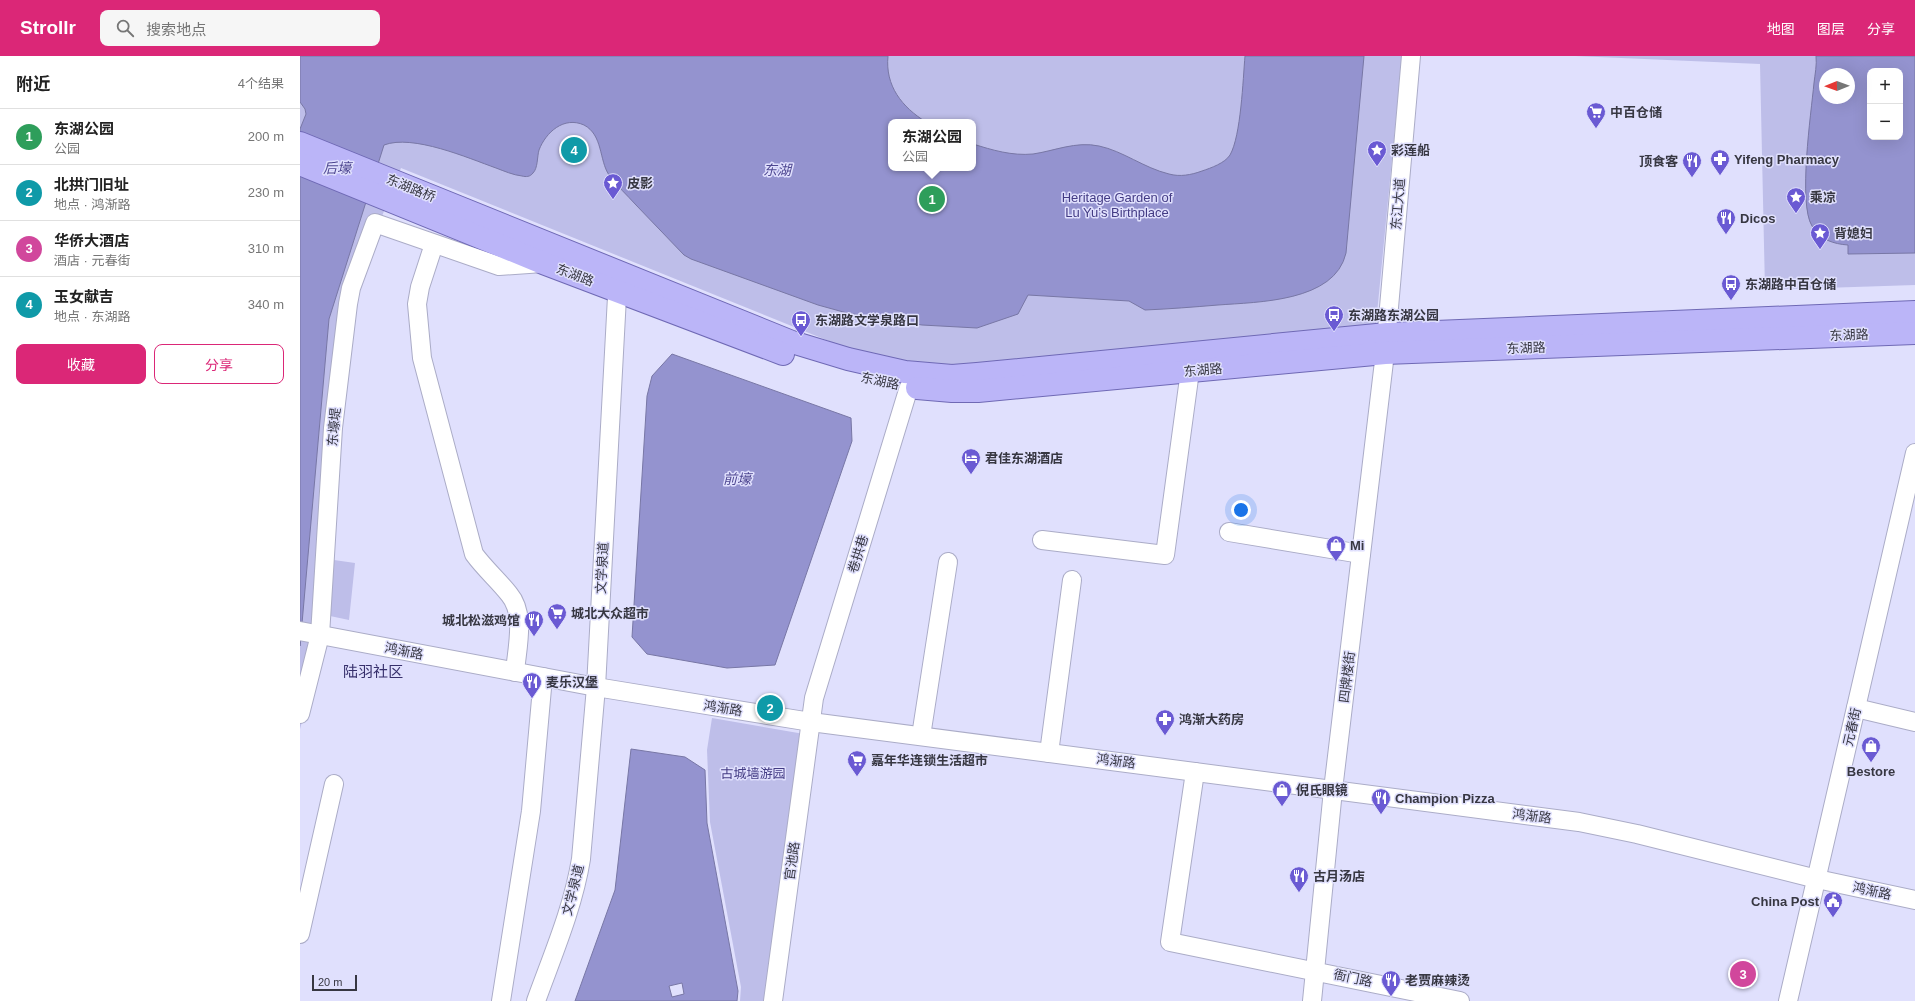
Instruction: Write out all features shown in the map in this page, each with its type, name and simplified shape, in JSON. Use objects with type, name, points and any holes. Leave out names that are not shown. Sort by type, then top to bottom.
[{"type":"main road","name":"东湖路桥","points":[[300,143],[517,242]]},
{"type":"main road","name":"东湖路桥","points":[[300,164],[517,242]]},
{"type":"main road","name":"东湖路","points":[[517,242],[543,263],[618,282],[792,342],[880,367],[928,375],[977,374],[1386,343],[1915,312]]},
{"type":"main road","name":"东湖路","points":[[517,242],[618,282],[795,358],[851,375],[910,387],[952,391],[978,391],[1190,371],[1386,343],[1915,333]]},
{"type":"street","name":"东江大道","points":[[1386,343],[1411,56]]},
{"type":"street","name":"东壕堤","points":[[300,714],[311,633],[333,428],[351,288],[375,223],[434,244]]},
{"type":"street","points":[[515,672],[518,610],[510,594],[482,565],[474,554],[422,358],[417,304],[420,287],[434,244],[499,266],[543,263]]},
{"type":"street","name":"文学泉道","points":[[536,1001],[577,885],[581,859],[596,687],[618,282]]},
{"type":"street","name":"四牌楼街","points":[[1312,1001],[1334,790],[1386,343]]},
{"type":"street","points":[[1042,540],[1165,555],[1190,371]]},
{"type":"street","name":"卷拱巷","points":[[811,722],[817,686],[910,387]]},
{"type":"street","name":"元春街","points":[[1788,1001],[1914,462]]},
{"type":"street","points":[[1229,532],[1362,554]]},
{"type":"street","points":[[921,736],[948,562]]},
{"type":"street","points":[[1049,753],[1072,580]]},
{"type":"street","name":"鸿渐路","points":[[311,633],[596,687],[811,722],[1598,825],[1817,879],[1915,900]]},
{"type":"street","points":[[502,1001],[530,811],[543,677]]},
{"type":"street","points":[[1856,708],[1915,722]]},
{"type":"street","name":"官池路","points":[[773,1001],[811,722]]},
{"type":"street","name":"衙门路","points":[[1195,772],[1170,942],[1460,1001]]},
{"type":"street","points":[[300,934],[334,784]]},
{"type":"green space","name":"Heritage Garden of Lu Yu’s Birthplace","points":[[300,56],[1402,56],[1376,324],[1023,364],[962,369],[912,364],[851,350],[401,168],[351,295],[327,559],[355,563],[349,620],[330,616],[300,729]]},
{"type":"green space","points":[[1575,56],[1915,56],[1915,285],[1765,290],[1760,64]]},
{"type":"green space","name":"古城墙游园","points":[[712,718],[804,734],[768,1001],[740,1001],[741,987],[710,822],[707,750]]},
{"type":"water","name":"东湖","points":[[300,56],[888,56],[889,77],[892,86],[897,95],[910,110],[922,119],[888,119],[888,171],[976,171],[976,145],[1002,152],[1017,154],[1033,154],[1065,147],[1090,145],[1108,148],[1160,171],[1173,175],[1186,175],[1194,174],[1213,167],[1221,163],[1230,155],[1237,135],[1245,56],[1364,56],[1346,253],[1339,269],[1327,281],[1311,290],[1293,296],[1273,300],[1145,310],[1129,301],[1028,295],[1018,314],[977,328],[922,325],[847,313],[818,305],[691,259],[684,255],[612,179],[606,169],[595,135],[584,125],[577,123],[563,124],[551,132],[542,143],[539,150],[535,171],[526,177],[512,174],[456,153],[425,145],[396,142],[384,145],[329,319],[300,646],[300,129],[306,114],[305,109],[300,102]]},
{"type":"water","points":[[1816,56],[1915,56],[1915,253],[1848,254],[1848,245],[1838,244],[1823,238],[1812,226],[1808,215],[1806,179],[1808,136],[1816,70]]},
{"type":"water","name":"前壕","points":[[672,354],[851,418],[852,441],[775,665],[727,668],[647,654],[632,637],[647,396],[652,376]]},
{"type":"water","points":[[631,749],[685,757],[705,770],[707,823],[738,991],[737,1001],[575,1001],[615,890]],"holes":[[[682,983],[684,994],[672,997],[669,986]]]},
{"type":"place","name":"中百仓储","points":[[1596,129]]},
{"type":"place","name":"玉女献吉","points":[[574,150]]},
{"type":"place","name":"彩莲船","points":[[1377,167]]},
{"type":"place","name":"Yifeng Pharmacy","points":[[1720,176]]},
{"type":"place","name":"顶食客","points":[[1692,178]]},
{"type":"place","name":"东湖公园","points":[[932,199]]},
{"type":"place","name":"皮影","points":[[613,200]]},
{"type":"place","name":"乘凉","points":[[1796,214]]},
{"type":"place","name":"Dicos","points":[[1726,235]]},
{"type":"place","name":"背媳妇","points":[[1820,250]]},
{"type":"place","name":"东湖路中百仓储","points":[[1731,301]]},
{"type":"place","name":"东湖路东湖公园","points":[[1334,332]]},
{"type":"place","name":"东湖路文学泉路口","points":[[801,337]]},
{"type":"place","name":"君佳东湖酒店","points":[[971,475]]},
{"type":"place","name":"Mi","points":[[1336,562]]},
{"type":"place","name":"城北大众超市","points":[[557,630]]},
{"type":"place","name":"城北松滋鸡馆","points":[[534,637]]},
{"type":"place","name":"麦乐汉堡","points":[[532,699]]},
{"type":"place","name":"北拱门旧址","points":[[770,708]]},
{"type":"place","name":"鸿渐大药房","points":[[1165,736]]},
{"type":"place","name":"Bestore","points":[[1871,763]]},
{"type":"place","name":"嘉年华连锁生活超市","points":[[857,777]]},
{"type":"place","name":"倪氏眼镜","points":[[1282,807]]},
{"type":"place","name":"Champion Pizza","points":[[1381,815]]},
{"type":"place","name":"古月汤店","points":[[1299,893]]},
{"type":"place","name":"China Post","points":[[1833,918]]},
{"type":"place","name":"华侨大酒店","points":[[1743,974]]},
{"type":"place","name":"老贾麻辣烫","points":[[1391,997]]},
{"type":"district","name":"陆羽社区","points":[[373,671]]},
{"type":"water label","name":"后壕","points":[[337,168]]}]
